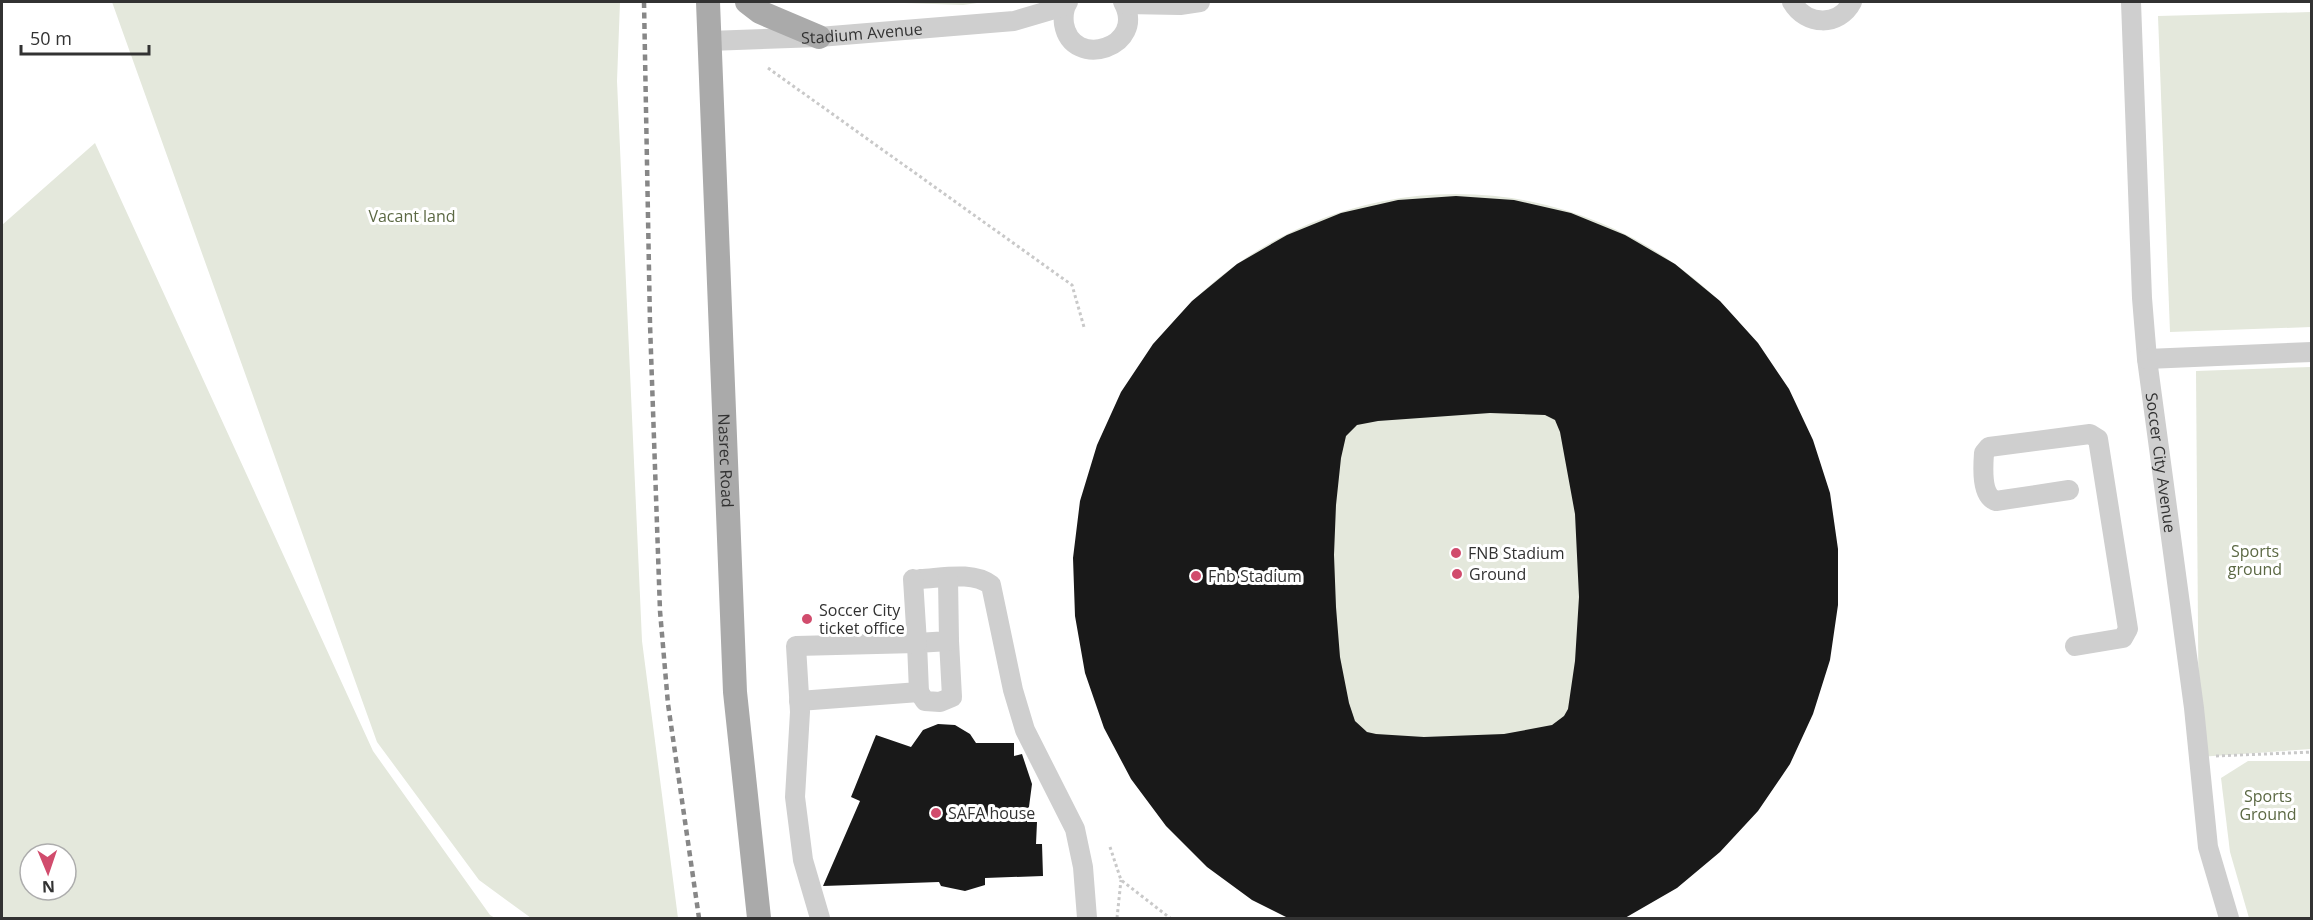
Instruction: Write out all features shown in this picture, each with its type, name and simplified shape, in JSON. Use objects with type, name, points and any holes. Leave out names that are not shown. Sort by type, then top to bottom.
[{"type":"main road","name":"Nasrec Road","points":[[708,2],[735,692],[759,918]]},
{"type":"main road","points":[[747,2],[760,12],[819,37]]},
{"type":"street","points":[[1067,4],[1063,18],[1070,38],[1078,45],[1098,50],[1116,43],[1123,36],[1127,27],[1128,15],[1124,3],[1180,5],[1200,2]]},
{"type":"street","points":[[1792,2],[1801,13],[1809,18],[1826,21],[1844,13],[1852,2]]},
{"type":"street","name":"Soccer City Avenue","points":[[2131,2],[2142,298],[2147,359],[2199,757],[2208,847],[2229,918]]},
{"type":"street","name":"Stadium Avenue","points":[[709,41],[819,37],[1014,21],[1067,4]]},
{"type":"street","points":[[1127,27],[1180,5]]},
{"type":"street","name":"Stadium Avenue","points":[[1014,21],[1065,29]]},
{"type":"street","points":[[2147,359],[2312,352]]},
{"type":"street","points":[[2069,490],[1996,501],[1991,499],[1986,490],[1984,453],[1989,447],[2063,436],[2090,434],[2098,439],[2128,629],[2123,638],[2075,646]]},
{"type":"street","points":[[948,578],[952,697],[940,702],[925,701],[919,692],[916,579],[948,578],[982,579],[991,585],[1013,690],[1026,730],[1075,829],[1083,867],[1087,918]]},
{"type":"street","points":[[820,918],[803,860],[795,797],[800,700],[796,646],[917,644],[949,641]]},
{"type":"street","points":[[800,700],[919,692]]},
{"type":"path","points":[[768,68],[1072,285],[1084,327]]},
{"type":"path","points":[[2199,757],[2312,752]]},
{"type":"path","points":[[1110,847],[1121,880],[1118,918]]},
{"type":"path","points":[[1121,880],[1170,918]]},
{"type":"green space","name":"Vacant land","points":[[112,2],[620,2],[617,81],[642,641],[678,918],[531,918],[479,880],[377,742]]},
{"type":"green space","points":[[875,2],[984,2],[963,5]]},
{"type":"green space","points":[[2311,12],[2311,327],[2170,332],[2158,16]]},
{"type":"green space","points":[[95,143],[373,751],[490,915],[495,918],[2,918],[2,225]]},
{"type":"green space","name":"FNB Stadium","points":[[1456,194],[1530,201],[1565,210],[1600,223],[1634,238],[1666,257],[1723,304],[1770,361],[1789,393],[1804,427],[1817,462],[1826,497],[1833,571],[1826,645],[1817,680],[1804,715],[1789,749],[1770,781],[1723,838],[1666,885],[1634,904],[1600,919],[1565,932],[1530,941],[1456,948],[1382,941],[1347,932],[1312,919],[1278,904],[1246,885],[1189,838],[1142,781],[1123,749],[1108,715],[1095,680],[1086,645],[1079,571],[1086,497],[1095,462],[1108,427],[1123,393],[1142,361],[1189,304],[1246,257],[1278,238],[1312,223],[1347,210],[1382,201]]},
{"type":"green space","name":"Sports ground","points":[[2311,367],[2311,749],[2199,757],[2196,371]]},
{"type":"green space","name":"Sports Ground","points":[[2248,761],[2311,761],[2311,918],[2249,918],[2230,852],[2221,778]]},
{"type":"building","name":"FNB Stadium","points":[[1456,196],[1514,200],[1571,213],[1625,235],[1675,264],[1720,301],[1758,343],[1789,389],[1813,440],[1830,493],[1838,549],[1838,605],[1830,660],[1813,714],[1790,764],[1758,811],[1720,852],[1677,888],[1625,918],[1288,918],[1252,900],[1207,867],[1166,826],[1131,779],[1104,728],[1085,673],[1075,616],[1073,558],[1080,501],[1097,445],[1121,392],[1153,344],[1192,301],[1237,264],[1287,235],[1341,213],[1398,200]],"holes":[[[1490,413],[1545,415],[1555,420],[1560,432],[1575,514],[1579,597],[1575,661],[1568,709],[1564,716],[1552,725],[1504,734],[1424,737],[1367,732],[1355,721],[1349,703],[1340,657],[1336,607],[1334,555],[1336,505],[1346,436],[1357,425],[1378,421]]]},
{"type":"building","name":"SAFA house","points":[[938,724],[955,725],[970,734],[976,743],[1014,743],[1014,756],[1022,754],[1032,784],[1027,822],[1037,822],[1036,844],[1042,844],[1043,876],[985,878],[985,885],[965,891],[941,886],[939,882],[823,886],[860,801],[851,797],[876,735],[911,747],[923,730]]},
{"type":"railway","points":[[644,2],[650,324],[660,611],[668,704],[699,918]]},
{"type":"place","name":"FNB Stadium","points":[[1456,553]]},
{"type":"place","name":"Ground","points":[[1457,574]]},
{"type":"place","name":"Fnb Stadium","points":[[1196,576]]},
{"type":"place","name":"Soccer City ticket office","points":[[807,619]]},
{"type":"place","name":"SAFA house","points":[[936,813]]}]
